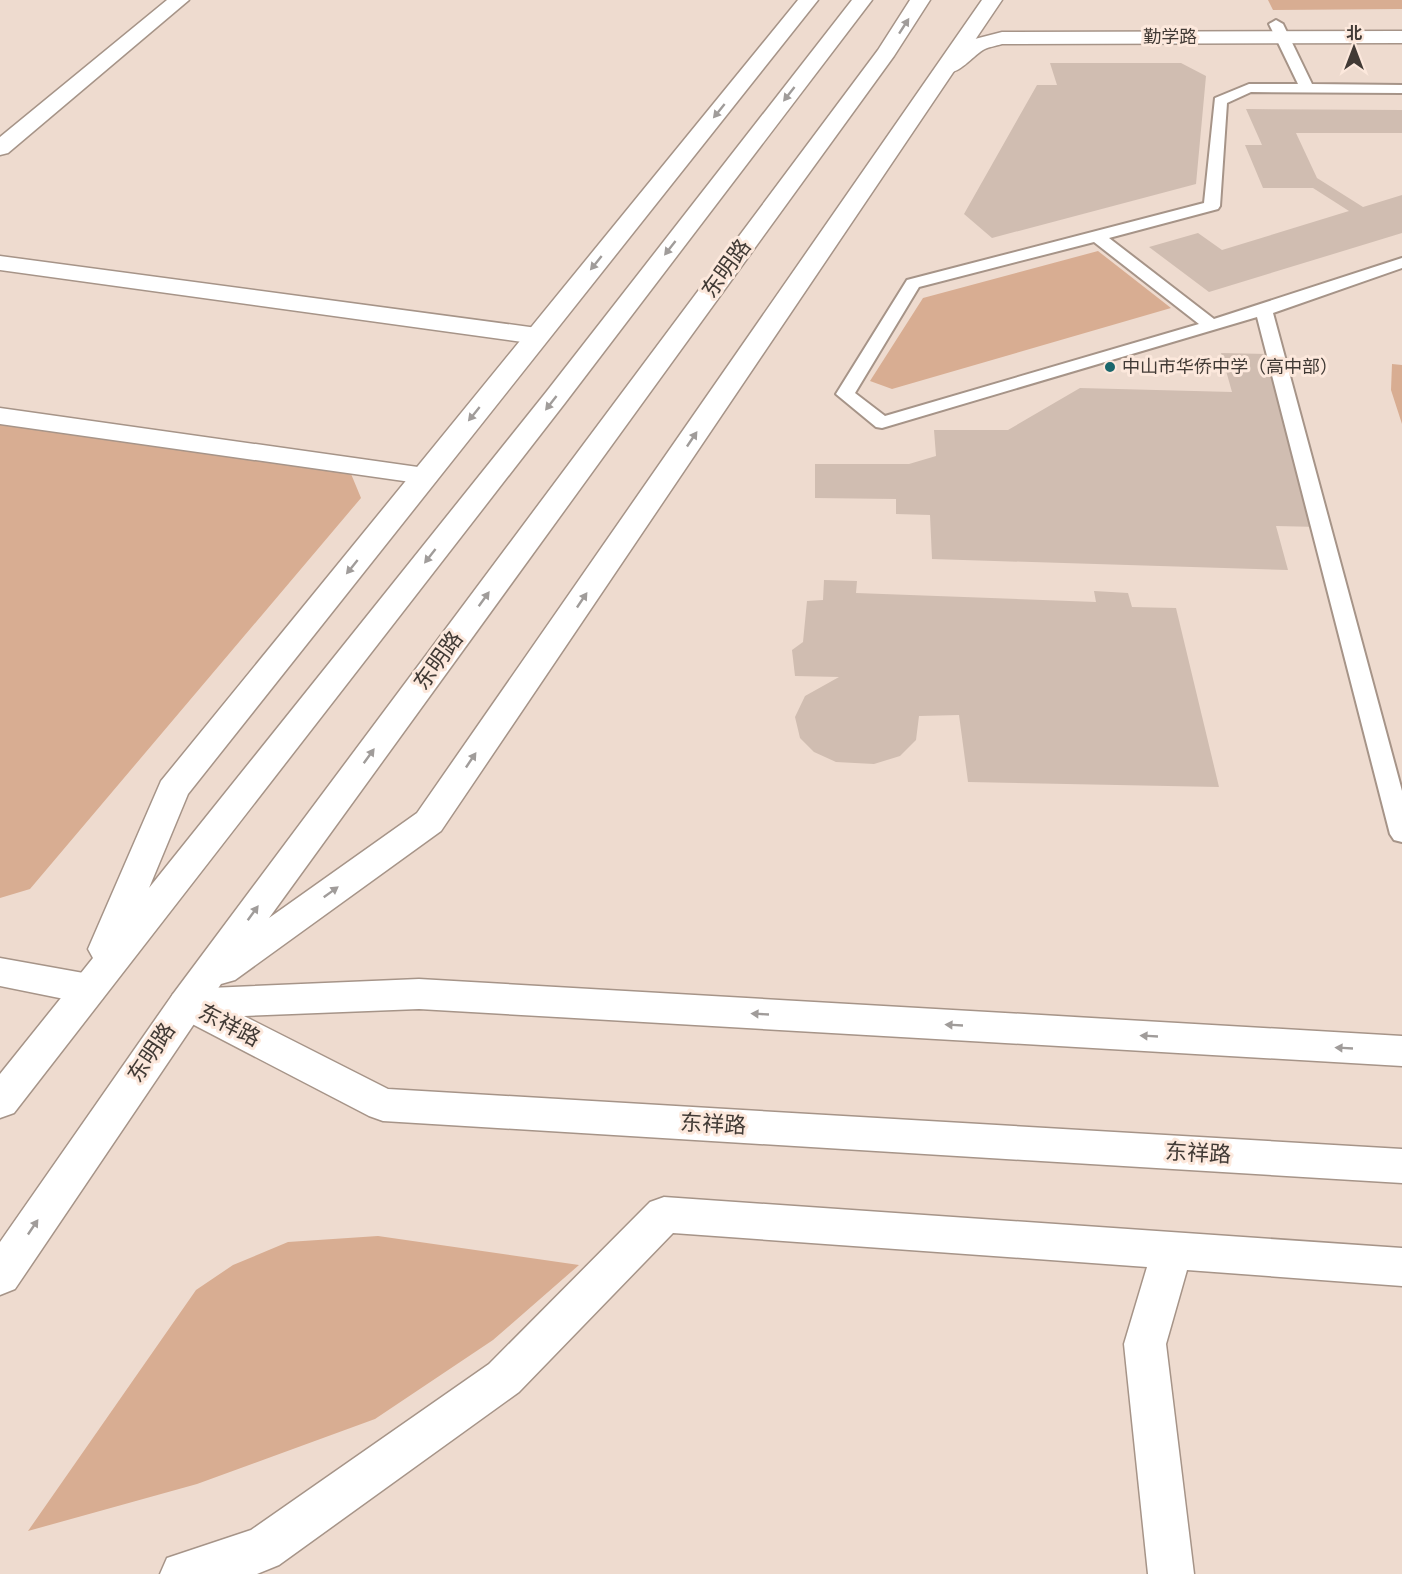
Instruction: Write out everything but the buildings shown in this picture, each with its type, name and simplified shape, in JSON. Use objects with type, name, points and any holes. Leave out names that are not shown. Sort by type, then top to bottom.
[{"type":"main road","points":[[0,148],[180,0]]},
{"type":"main road","points":[[89,988],[173,789],[808,0]]},
{"type":"main road","points":[[0,1102],[556,397],[862,0]]},
{"type":"main road","name":"东明路","points":[[0,1276],[192,996],[887,52],[920,0]]},
{"type":"main road","points":[[192,996],[429,822],[992,0]]},
{"type":"main road","name":"勤学路","points":[[946,68],[978,44],[1002,38],[1280,31],[1402,23]]},
{"type":"main road","name":"勤学路","points":[[977,25],[1280,31],[1402,37]]},
{"type":"main road","points":[[0,263],[537,336]]},
{"type":"main road","points":[[0,416],[425,476]]},
{"type":"main road","points":[[0,972],[89,988]]},
{"type":"main road","name":"东祥路","points":[[192,996],[419,994],[1402,1051]]},
{"type":"main road","name":"东祥路","points":[[192,996],[383,1105],[1402,1166]]},
{"type":"main road","points":[[183,1574],[263,1549],[504,1378],[664,1215],[1402,1267]]},
{"type":"main road","points":[[1171,1574],[1145,1344],[1172,1251]]},
{"type":"lane","points":[[1280,31],[1307,89]]},
{"type":"lane","points":[[1402,89],[1249,88],[1220,101],[1212,206],[913,284],[845,394],[882,423],[1264,310],[1402,263]]},
{"type":"lane","points":[[1097,236],[1211,325]]},
{"type":"lane","points":[[1264,310],[1402,834]]},
{"type":"shaded area","points":[[1268,0],[1402,0],[1402,9],[1273,10]]},
{"type":"shaded area","points":[[1098,251],[1171,308],[892,389],[870,381],[923,298]]},
{"type":"shaded area","points":[[1392,364],[1402,365],[1402,424],[1391,390]]},
{"type":"shaded area","points":[[0,424],[349,469],[361,498],[30,889],[0,898]]},
{"type":"shaded area","points":[[378,1236],[579,1265],[493,1340],[375,1419],[197,1484],[28,1531],[196,1290],[233,1265],[288,1242]]},
{"type":"place","name":"中山市华侨中学（高中部）","points":[[1110,367]]}]
